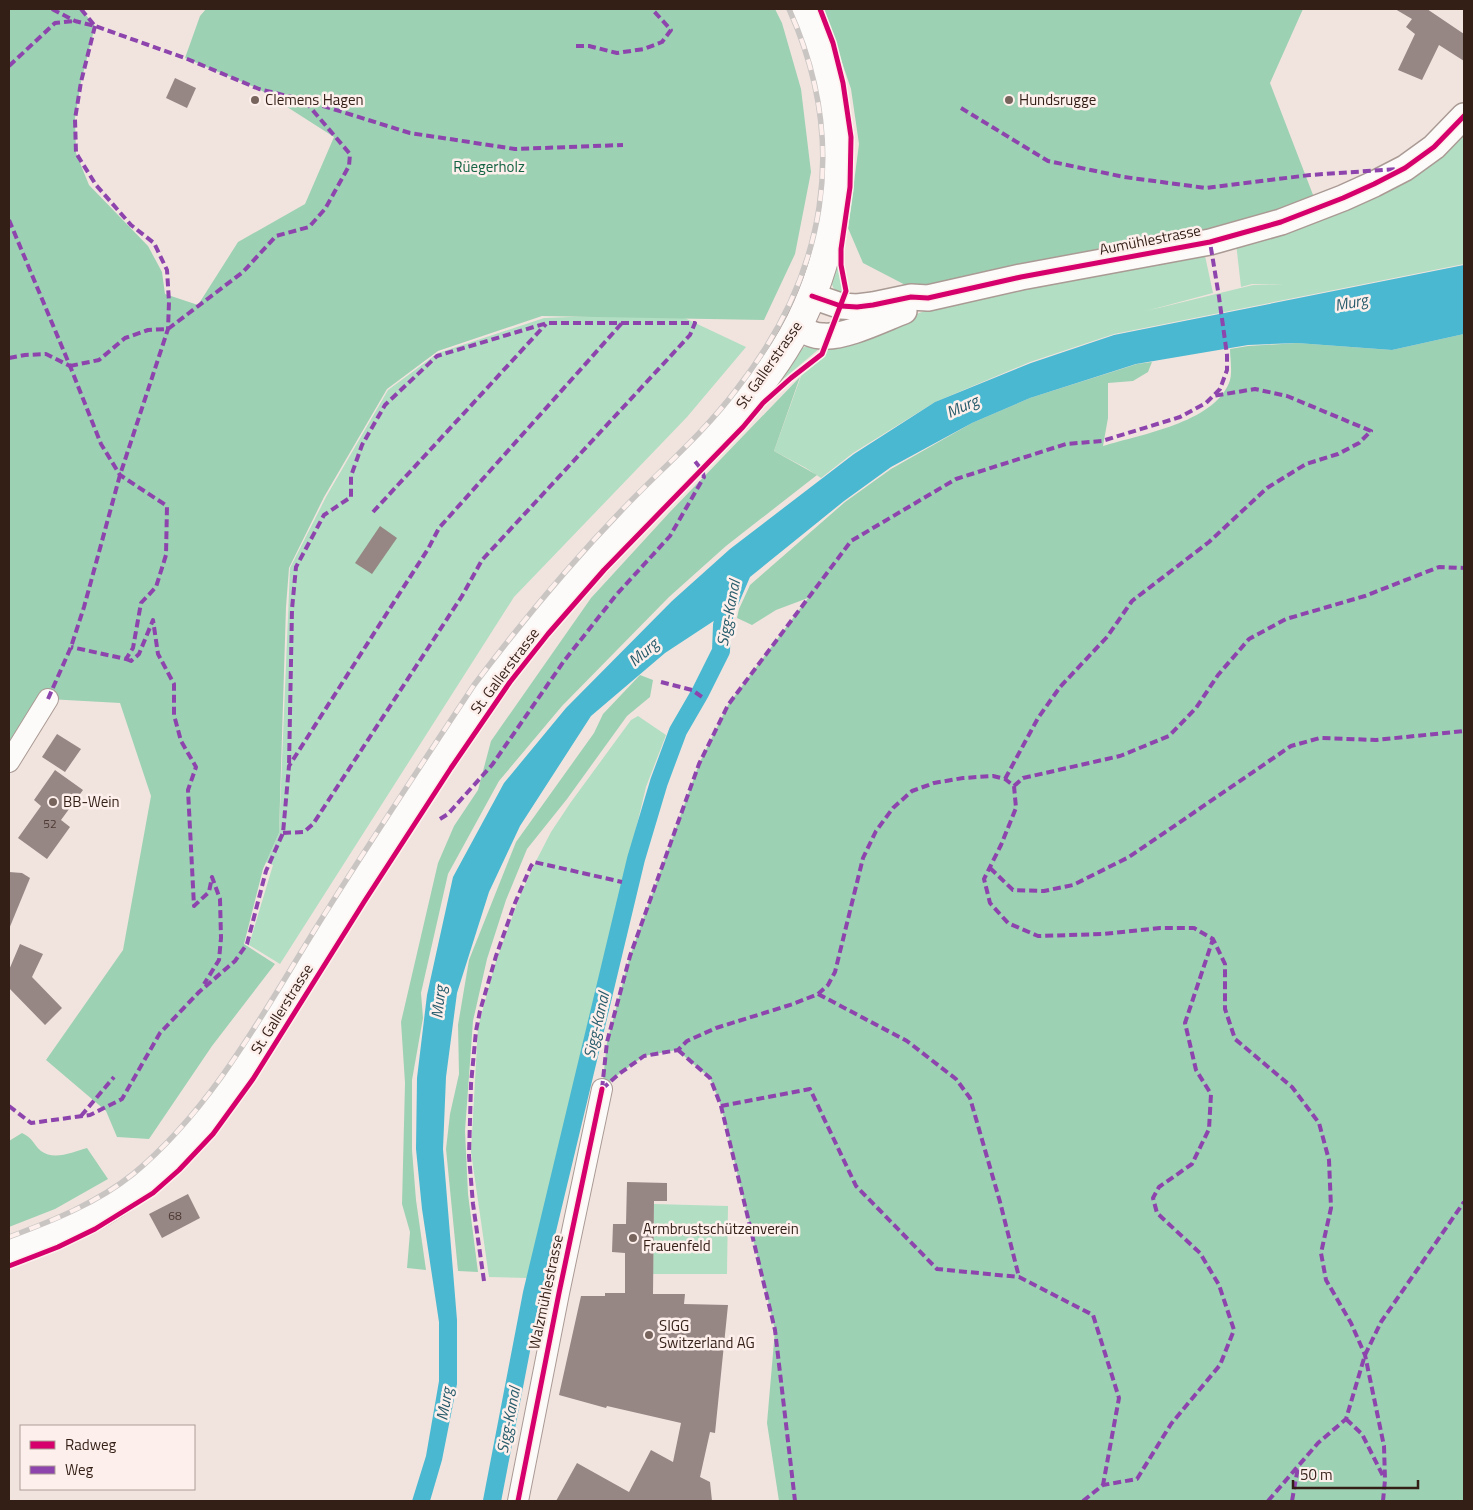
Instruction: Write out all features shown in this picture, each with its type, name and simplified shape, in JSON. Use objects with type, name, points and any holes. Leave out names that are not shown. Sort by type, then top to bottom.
[{"type":"main road","name":"St. Gallerstrasse","points":[[9,1252],[72,1227],[93,1217],[122,1199],[144,1184],[171,1161],[203,1125],[236,1082],[440,760],[499,677],[534,631],[587,569],[730,421],[762,380],[798,327],[812,296],[829,238],[835,200],[838,154],[835,113],[828,75],[820,46],[806,9]]},
{"type":"street","name":"Aumühlestrasse","points":[[812,296],[841,306],[873,306],[911,298],[928,298],[1021,277],[1210,242],[1281,222],[1351,194],[1405,168],[1434,147],[1464,116]]},
{"type":"street","name":"Aumühlestrasse","points":[[798,327],[808,333],[822,336],[840,334],[915,307],[928,298]]},
{"type":"street","points":[[9,762],[48,699]]},
{"type":"street","name":"Walzmühlestrasse","points":[[518,1501],[558,1292],[602,1089]]},
{"type":"green space","name":"Rüegerholz","points":[[9,9],[81,9],[95,26],[81,82],[75,118],[76,153],[89,185],[148,246],[162,272],[165,294],[198,305],[238,242],[305,204],[334,137],[259,89],[185,58],[200,16],[206,9],[775,9],[782,23],[801,89],[811,172],[795,254],[764,320],[542,316],[438,351],[387,389],[324,497],[289,568],[286,607],[279,833],[263,869],[244,944],[275,964],[212,1046],[149,1139],[117,1137],[106,1111],[46,1060],[123,950],[151,796],[120,703],[48,699],[9,762]]},
{"type":"green space","points":[[824,9],[1303,9],[1270,83],[1315,200],[1211,233],[915,290],[863,263],[848,228],[859,144],[851,89]]},
{"type":"green space","points":[[1464,127],[1464,264],[1114,334],[1030,362],[935,402],[853,453],[821,478],[774,451],[801,376],[824,357],[830,345],[961,298],[1204,251],[1213,293],[1146,311],[1253,285],[1284,285],[1252,284],[1241,287],[1236,243]]},
{"type":"green space","points":[[837,248],[843,288],[841,297],[836,292],[831,280]]},
{"type":"green space","points":[[674,313],[746,347],[687,417],[514,597],[280,964],[249,945],[273,865],[266,862],[279,833],[290,568],[326,497],[388,390],[438,353],[544,318]]},
{"type":"green space","points":[[1464,334],[1464,1501],[779,1501],[767,1423],[775,1330],[721,1106],[710,1078],[677,1050],[644,1056],[602,1089],[607,1042],[630,956],[699,764],[728,705],[808,598],[776,610],[752,625],[737,618],[750,585],[845,502],[891,469],[972,423],[1030,398],[1137,364],[1152,362],[1148,372],[1133,381],[1108,383],[1108,418],[1103,446],[1174,425],[1208,408],[1220,397],[1229,383],[1231,371],[1230,349],[1297,343],[1392,350]]},
{"type":"green space","points":[[808,346],[820,348],[762,397],[799,349]]},
{"type":"green space","points":[[800,377],[774,451],[817,475],[726,546],[669,597],[562,706],[499,781],[448,874],[421,993],[423,1018],[412,1080],[412,1150],[416,1200],[426,1270],[407,1268],[410,1232],[402,1204],[405,1083],[401,1022],[438,863],[454,826],[478,790],[491,741],[591,598],[669,513]]},
{"type":"green space","points":[[640,675],[653,680],[650,697],[627,716],[567,799],[527,849],[506,900],[487,959],[473,1021],[465,1131],[468,1194],[478,1272],[458,1271],[446,1149],[450,1114],[459,1074],[458,1025],[469,960],[516,842],[594,733],[603,714]]},
{"type":"green space","points":[[638,716],[666,735],[646,787],[528,1278],[489,1277],[471,1152],[478,1027],[496,961],[520,896],[536,861],[551,832],[571,802],[631,720]]},
{"type":"green space","points":[[22,1133],[46,1154],[58,1156],[87,1148],[108,1179],[55,1209],[9,1227],[9,1141]]},
{"type":"green space","points":[[654,1204],[728,1206],[727,1274],[653,1274]]},
{"type":"water","name":"Murg","points":[[1464,265],[1464,334],[1392,350],[1297,343],[1248,345],[1136,364],[1030,398],[972,423],[891,467],[844,501],[750,577],[738,605],[665,653],[591,716],[520,826],[489,892],[457,993],[446,1077],[443,1149],[457,1320],[457,1384],[442,1460],[430,1501],[412,1501],[426,1456],[439,1381],[439,1322],[422,1209],[416,1149],[417,1078],[427,995],[453,877],[504,783],[566,708],[672,601],[730,549],[854,454],[935,402],[1031,363],[1114,335]]},
{"type":"building","points":[[1395,9],[1427,9],[1464,34],[1464,61],[1439,45],[1422,80],[1398,70],[1415,34],[1406,27],[1412,19]]},
{"type":"building","points":[[175,78],[196,88],[187,108],[166,98]]},
{"type":"building","points":[[380,526],[397,538],[372,574],[355,563]]},
{"type":"building","points":[[57,734],[81,749],[65,772],[42,757]]},
{"type":"building","points":[[55,770],[83,790],[61,820],[70,827],[47,859],[18,838],[41,806],[34,800]]},
{"type":"building","points":[[9,872],[22,873],[30,878],[9,929]]},
{"type":"building","points":[[20,944],[43,954],[32,977],[62,1008],[45,1025],[9,988],[9,970]]},
{"type":"building","name":"SIGG Switzerland AG","points":[[627,1182],[667,1183],[667,1201],[654,1201],[653,1294],[685,1294],[684,1304],[728,1305],[715,1433],[710,1432],[700,1477],[710,1482],[712,1501],[556,1501],[577,1463],[629,1492],[651,1450],[673,1462],[681,1423],[607,1406],[606,1408],[559,1395],[581,1296],[605,1296],[605,1293],[625,1293],[625,1253],[612,1252],[613,1224],[626,1224]]},
{"type":"building","points":[[188,1194],[200,1218],[162,1238],[149,1214]]},
{"type":"waterway","name":"Sigg-Kanal","points":[[492,1501],[532,1293],[636,859],[659,782],[678,731],[721,651],[722,625],[731,591]]},
{"type":"railway","points":[[9,1237],[74,1210],[104,1194],[133,1174],[162,1148],[188,1119],[236,1056],[357,863],[474,685],[564,573],[636,495],[695,437],[723,406],[767,346],[791,301],[808,255],[819,207],[823,159],[819,109],[808,59],[789,9]]},
{"type":"marked path","points":[[52,9],[75,21],[95,26],[185,58],[259,89],[304,100],[410,133],[515,149],[623,145]]},
{"type":"marked path","points":[[81,9],[95,26]]},
{"type":"marked path","points":[[576,46],[589,46],[617,53],[644,49],[662,42],[671,30],[652,9]]},
{"type":"marked path","points":[[9,66],[55,23],[75,21]]},
{"type":"marked path","points":[[48,699],[71,647],[84,607],[120,475],[168,329],[167,270],[154,243],[131,225],[96,185],[76,153],[75,119],[81,82],[95,26]]},
{"type":"marked path","points":[[70,366],[99,360],[125,338],[148,330],[168,329],[243,272],[276,236],[309,227],[325,209],[349,166],[350,154],[304,100]]},
{"type":"marked path","points":[[961,108],[1048,161],[1124,177],[1206,188],[1310,175],[1397,169]]},
{"type":"marked path","points":[[9,220],[101,444],[120,475],[167,506],[166,555],[156,587],[141,603],[133,648],[126,659],[71,647]]},
{"type":"marked path","points":[[602,1089],[607,1042],[630,956],[699,764],[728,705],[851,541],[956,479],[1066,444],[1102,441],[1180,417],[1206,403],[1220,389],[1227,370],[1227,355],[1210,242]]},
{"type":"marked path","points":[[283,833],[304,832],[313,824],[462,596],[482,560],[690,335],[695,323],[547,323],[437,356],[385,405],[362,445],[351,476],[351,497],[324,515],[296,567],[292,609],[289,766]]},
{"type":"marked path","points":[[9,1106],[31,1123],[90,1115],[122,1099],[160,1033],[199,992],[235,961],[247,944],[266,871],[283,833],[289,766],[428,549],[439,528],[622,323]]},
{"type":"marked path","points":[[373,512],[546,324]]},
{"type":"marked path","points":[[9,358],[46,354],[70,366]]},
{"type":"marked path","points":[[1005,779],[1038,718],[1060,687],[1107,637],[1132,601],[1209,542],[1267,488],[1306,464],[1338,454],[1359,443],[1371,431],[1287,396],[1255,389],[1213,396]]},
{"type":"marked path","points":[[440,819],[448,814],[492,765],[564,661],[617,594],[670,536],[704,477],[702,470],[693,459]]},
{"type":"marked path","points":[[1014,786],[1023,778],[1120,756],[1169,736],[1196,708],[1218,675],[1249,639],[1286,619],[1365,596],[1439,567],[1464,568]]},
{"type":"marked path","points":[[126,659],[131,661],[139,654],[153,620],[158,654],[174,684],[174,715],[181,741],[196,767],[188,790],[194,906],[209,892],[212,877],[220,899],[221,938],[219,960],[204,984]]},
{"type":"marked path","points":[[661,682],[692,690],[705,699]]},
{"type":"marked path","points":[[990,868],[1013,890],[1044,891],[1073,885],[1129,857],[1291,746],[1320,738],[1376,740],[1464,731]]},
{"type":"marked path","points":[[602,1089],[644,1056],[678,1050],[687,1041],[716,1028],[793,1004],[818,994],[828,985],[835,972],[863,858],[876,831],[893,808],[912,791],[934,783],[963,778],[993,776],[1005,779],[1014,786],[1016,808],[1001,845],[984,879],[990,903],[1008,923],[1038,936],[1103,934],[1160,928],[1194,928],[1213,939],[1225,964],[1225,1009],[1235,1039],[1292,1087],[1319,1123],[1329,1160],[1331,1208],[1321,1253],[1326,1280],[1351,1323],[1365,1355],[1384,1446],[1385,1480],[1383,1501]]},
{"type":"marked path","points":[[484,1281],[473,1204],[469,1156],[471,1084],[476,1031],[496,956],[515,903],[534,862],[622,882]]},
{"type":"marked path","points":[[1083,1501],[1103,1485],[1137,1479],[1171,1424],[1220,1365],[1234,1330],[1219,1285],[1200,1253],[1157,1213],[1153,1198],[1159,1187],[1192,1164],[1209,1129],[1211,1094],[1196,1070],[1185,1023],[1213,939]]},
{"type":"marked path","points":[[818,994],[907,1041],[956,1079],[970,1098],[1019,1277]]},
{"type":"marked path","points":[[678,1050],[710,1078],[721,1106],[775,1330],[795,1501]]},
{"type":"marked path","points":[[81,1116],[114,1077]]},
{"type":"marked path","points":[[721,1106],[810,1089],[856,1186],[937,1269],[1019,1277],[1093,1315],[1119,1398],[1103,1485]]},
{"type":"marked path","points":[[1268,1501],[1318,1443],[1346,1419],[1365,1355],[1381,1322],[1464,1202]]},
{"type":"marked path","points":[[1346,1419],[1362,1434],[1384,1478]]},
{"type":"marked path","points":[[1292,1501],[1298,1467]]},
{"type":"cycle path","points":[[9,1266],[58,1247],[95,1229],[153,1193],[179,1170],[213,1134],[253,1079],[364,902],[451,768],[510,682],[548,634],[604,570],[743,427],[763,403],[822,354],[846,291],[841,265],[841,249],[850,187],[851,137],[843,83],[833,43],[820,9]]},
{"type":"cycle path","points":[[812,296],[841,306],[857,307],[911,297],[928,298],[1021,277],[1210,242],[1281,222],[1374,184],[1405,168],[1434,147],[1464,116]]},
{"type":"cycle path","points":[[518,1501],[602,1089]]},
{"type":"place","name":"Clemens Hagen","points":[[255,100]]},
{"type":"place","name":"Hundsrugge","points":[[1009,100]]},
{"type":"place","name":"BB-Wein","points":[[53,802]]},
{"type":"place","name":"Armbrustschützenverein Frauenfeld","points":[[633,1238]]},
{"type":"place","name":"SIGG Switzerland AG","points":[[649,1335]]}]
